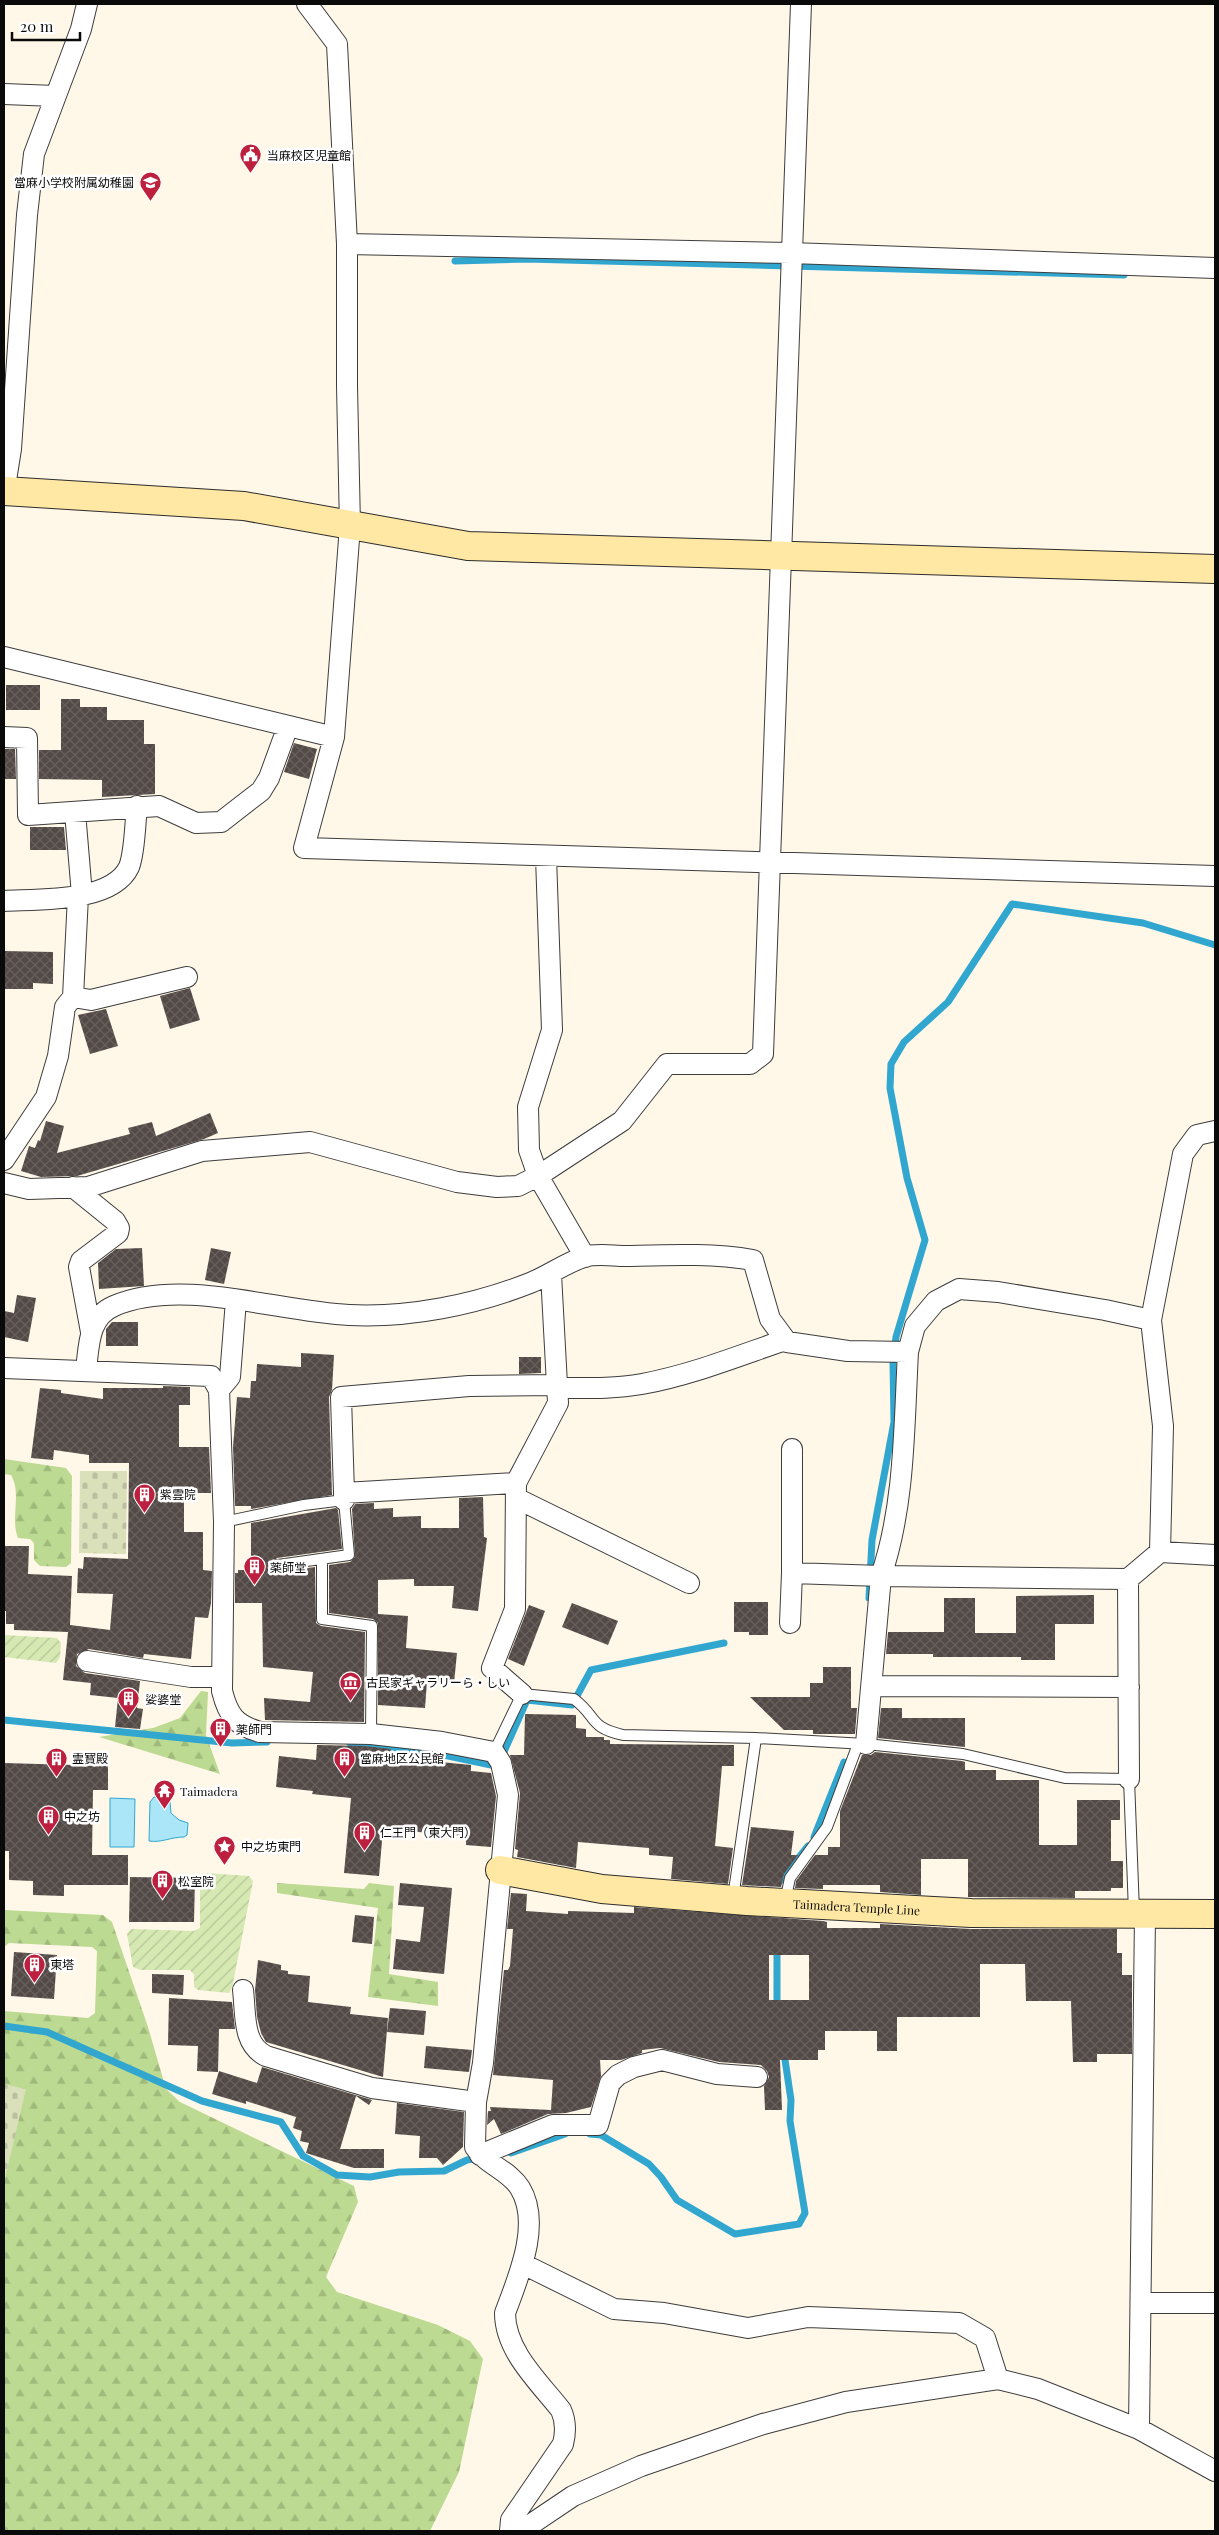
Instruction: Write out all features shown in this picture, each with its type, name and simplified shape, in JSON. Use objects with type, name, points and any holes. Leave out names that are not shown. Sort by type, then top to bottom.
[{"type":"street","points":[[87,4],[81,29],[34,154],[27,215],[11,449],[4,492],[244,506],[468,546],[781,554],[1215,569]]},
{"type":"street","points":[[307,4],[336,44],[347,244],[346,386],[350,526],[334,737],[304,848],[546,857],[1215,876]]},
{"type":"street","points":[[4,1183],[29,1188],[88,1187],[202,1151],[310,1142],[457,1182],[497,1187],[518,1186],[538,1176],[622,1121],[667,1064],[750,1064],[763,1054],[801,4]]},
{"type":"street","points":[[4,94],[56,96]]},
{"type":"street","points":[[347,244],[791,253],[1215,268]]},
{"type":"street","points":[[4,657],[334,737]]},
{"type":"street","points":[[4,737],[27,738],[28,815],[137,806],[159,806],[196,822],[222,822],[260,791],[269,778],[288,726]]},
{"type":"street","points":[[4,901],[80,896],[106,889],[120,879],[129,867],[137,806]]},
{"type":"street","points":[[4,1160],[46,1097],[58,1056],[65,1007],[73,997],[80,896],[74,812]]},
{"type":"street","points":[[546,857],[552,1030],[528,1107],[529,1150],[538,1176],[585,1256]]},
{"type":"street","points":[[73,997],[91,1000],[187,977]]},
{"type":"street","points":[[1160,1552],[1163,1426],[1151,1320],[1182,1154],[1197,1135],[1215,1131]]},
{"type":"street","points":[[73,1187],[84,1199],[115,1221],[119,1228],[118,1233],[81,1261],[79,1267],[91,1332]]},
{"type":"street","points":[[86,1370],[91,1332],[99,1314],[115,1305],[153,1297],[185,1294],[348,1316],[401,1314],[454,1305],[500,1294],[551,1274],[585,1256],[720,1254],[753,1260],[770,1319],[786,1340]]},
{"type":"street","points":[[522,1694],[492,1668],[515,1609],[516,1490],[558,1403],[551,1274]]},
{"type":"street","points":[[862,1744],[873,1686],[873,1576],[893,1542],[902,1453],[898,1352],[915,1326],[936,1301],[959,1289],[998,1292],[1105,1310],[1151,1320]]},
{"type":"street","points":[[219,1390],[230,1377],[236,1300]]},
{"type":"street","points":[[689,1582],[516,1490],[344,1496],[341,1397],[469,1386],[605,1388],[641,1384],[696,1370],[786,1340],[848,1351],[898,1352]]},
{"type":"street","points":[[4,1368],[211,1376],[219,1390],[224,1522],[222,1691],[228,1713],[249,1729],[260,1732],[371,1734],[442,1742],[497,1757],[508,1795],[484,2063],[476,2102],[475,2147],[480,2155],[491,2165],[510,2176],[520,2188],[527,2209],[527,2248],[505,2313],[505,2324],[512,2347],[561,2410],[564,2418],[565,2435],[562,2444],[511,2520],[510,2531]]},
{"type":"street","points":[[790,1623],[792,1449]]},
{"type":"street","points":[[792,1574],[1128,1579],[1160,1552],[1215,1555]]},
{"type":"street","points":[[1128,1579],[1129,1779]]},
{"type":"street","points":[[87,1661],[190,1677],[222,1677]]},
{"type":"street","points":[[873,1686],[1129,1687]]},
{"type":"street","name":"Taimadera Temple Line","points":[[500,1870],[602,1889],[785,1903],[971,1913],[1215,1914]]},
{"type":"street","points":[[1139,1914],[1142,2303],[1139,2429]]},
{"type":"street","points":[[243,1990],[250,2041],[257,2052],[372,2088],[476,2102]]},
{"type":"street","points":[[480,2155],[553,2125],[598,2124],[610,2083],[618,2075],[662,2060],[717,2074],[757,2077]]},
{"type":"street","points":[[523,2264],[614,2309],[664,2313],[748,2328],[808,2317],[959,2323],[985,2338],[998,2380]]},
{"type":"street","points":[[1142,2303],[1215,2303]]},
{"type":"street","points":[[521,2531],[574,2496],[632,2469],[763,2424],[846,2402],[998,2380],[1038,2389],[1139,2429],[1215,2471]]},
{"type":"lane","points":[[224,1522],[344,1496],[349,1555],[278,1565]]},
{"type":"lane","points":[[322,1559],[322,1619],[372,1626],[371,1734]]},
{"type":"lane","points":[[497,1757],[522,1694],[578,1701],[592,1721],[604,1731],[623,1735],[756,1738],[862,1744],[963,1754],[1065,1778],[1129,1779],[1139,1914]]},
{"type":"lane","points":[[733,1899],[756,1738]]},
{"type":"lane","points":[[785,1903],[790,1878],[827,1826],[862,1744]]},
{"type":"green space","points":[[4,1459],[66,1468],[72,1476],[71,1563],[66,1567],[40,1566],[34,1560],[34,1543],[30,1539],[18,1538],[15,1522],[16,1490],[11,1475],[4,1474]]},
{"type":"green space","points":[[80,1471],[127,1471],[126,1554],[79,1553]]},
{"type":"green space","points":[[4,1635],[57,1638],[61,1643],[60,1657],[56,1663],[4,1657]]},
{"type":"green space","points":[[201,1691],[208,1692],[206,1735],[220,1774],[99,1737],[153,1728],[180,1718]]},
{"type":"green space","points":[[204,1873],[249,1876],[253,1881],[232,1988],[229,1993],[198,1990],[194,1987],[194,1975],[190,1970],[141,1970],[133,1967],[127,1934],[131,1929],[194,1931],[200,1928],[200,1875]]},
{"type":"green space","points":[[277,1883],[364,1889],[369,1883],[394,1886],[389,1974],[438,1982],[438,2006],[368,1997],[378,1908],[277,1893]]},
{"type":"green space","points":[[4,1910],[103,1915],[112,1922],[148,2027],[166,2089],[180,2102],[354,2186],[358,2202],[326,2277],[337,2292],[438,2325],[470,2341],[483,2359],[459,2472],[430,2531],[4,2531],[4,2011],[88,2018],[95,2013],[97,1951],[92,1947],[9,1943],[4,1947]]},
{"type":"green space","points":[[4,2084],[26,2089],[4,2183]]},
{"type":"water","points":[[154,1797],[166,1798],[170,1802],[171,1813],[179,1820],[188,1823],[187,1835],[162,1841],[149,1841],[150,1802]]},
{"type":"water","points":[[110,1798],[135,1799],[134,1847],[110,1847]]},
{"type":"building","points":[[6,685],[40,685],[40,710],[6,710]]},
{"type":"building","points":[[61,699],[80,699],[80,707],[107,707],[107,720],[144,720],[144,744],[155,744],[155,794],[102,797],[102,780],[39,779],[39,750],[61,750]]},
{"type":"building","points":[[294,743],[317,749],[309,779],[284,772]]},
{"type":"building","points":[[4,749],[15,749],[16,779],[4,779]]},
{"type":"building","points":[[30,827],[64,827],[66,850],[30,850]]},
{"type":"building","points":[[4,951],[53,952],[53,984],[33,983],[33,989],[4,989]]},
{"type":"building","points":[[190,988],[200,1020],[170,1029],[160,996]]},
{"type":"building","points":[[106,1009],[118,1046],[90,1054],[78,1015]]},
{"type":"building","points":[[210,1113],[218,1133],[204,1139],[77,1176],[41,1177],[21,1171],[29,1146],[35,1148],[38,1140],[40,1141],[46,1121],[64,1126],[57,1153],[130,1134],[128,1128],[152,1122],[156,1136]]},
{"type":"building","points":[[142,1248],[144,1286],[99,1289],[98,1263],[116,1249]]},
{"type":"building","points":[[211,1248],[231,1252],[224,1284],[205,1280]]},
{"type":"building","points":[[17,1295],[36,1298],[28,1342],[4,1337],[4,1311],[14,1313]]},
{"type":"building","points":[[112,1322],[138,1322],[138,1346],[106,1346],[106,1329]]},
{"type":"building","points":[[301,1353],[334,1355],[332,1390],[329,1397],[332,1495],[251,1509],[251,1506],[235,1506],[233,1447],[237,1397],[250,1398],[251,1381],[256,1381],[257,1364],[301,1367]]},
{"type":"building","points":[[519,1357],[541,1357],[541,1373],[519,1374]]},
{"type":"building","points":[[163,1386],[190,1387],[190,1405],[179,1405],[179,1447],[209,1447],[211,1493],[184,1493],[184,1532],[203,1532],[203,1570],[212,1571],[211,1603],[208,1618],[195,1617],[191,1659],[144,1654],[143,1658],[89,1649],[77,1654],[76,1666],[85,1673],[140,1681],[137,1708],[143,1709],[140,1729],[115,1727],[118,1698],[90,1695],[91,1683],[63,1680],[68,1632],[14,1630],[14,1624],[6,1624],[6,1611],[4,1611],[4,1546],[29,1546],[28,1574],[72,1576],[70,1625],[110,1630],[113,1594],[77,1593],[78,1568],[83,1569],[84,1557],[128,1559],[129,1463],[89,1463],[89,1455],[54,1450],[53,1460],[31,1458],[40,1388],[61,1390],[61,1393],[103,1399],[103,1388],[163,1388]]},
{"type":"building","points":[[483,1497],[484,1537],[487,1538],[478,1611],[452,1608],[454,1586],[414,1586],[414,1579],[378,1580],[378,1614],[408,1616],[406,1648],[457,1653],[454,1683],[427,1681],[425,1708],[378,1705],[378,1623],[373,1619],[329,1613],[329,1565],[350,1562],[355,1557],[352,1509],[355,1504],[374,1503],[374,1509],[393,1508],[393,1517],[421,1516],[421,1528],[459,1528],[459,1498]]},
{"type":"building","points":[[336,1508],[338,1510],[342,1549],[277,1558],[271,1565],[273,1570],[278,1572],[315,1567],[316,1623],[321,1626],[365,1632],[364,1722],[265,1720],[264,1698],[310,1702],[313,1672],[263,1667],[262,1603],[235,1603],[235,1573],[238,1573],[238,1570],[251,1570],[251,1523]]},
{"type":"building","points":[[1094,1595],[1094,1624],[1055,1624],[1055,1660],[1021,1660],[1021,1657],[933,1657],[933,1654],[886,1654],[888,1632],[944,1632],[944,1598],[975,1598],[975,1633],[1016,1633],[1016,1596]]},
{"type":"building","points":[[734,1602],[768,1602],[768,1635],[749,1635],[749,1632],[734,1632]]},
{"type":"building","points":[[572,1603],[618,1621],[608,1645],[562,1627]]},
{"type":"building","points":[[529,1605],[545,1611],[524,1666],[508,1659]]},
{"type":"building","points":[[823,1667],[851,1667],[851,1708],[857,1708],[855,1734],[813,1734],[813,1730],[784,1730],[750,1697],[810,1697],[810,1683],[823,1683]]},
{"type":"building","points":[[881,1708],[902,1708],[902,1718],[965,1718],[965,1747],[878,1738]]},
{"type":"building","points":[[525,1714],[576,1715],[576,1728],[586,1729],[586,1737],[604,1737],[604,1740],[610,1740],[610,1744],[734,1745],[734,1766],[722,1766],[715,1846],[733,1848],[728,1884],[671,1879],[673,1857],[649,1855],[649,1848],[578,1842],[576,1868],[517,1857],[518,1850],[515,1849],[520,1793],[510,1755],[524,1755]]},
{"type":"building","points":[[317,1745],[365,1746],[391,1749],[390,1757],[471,1765],[471,1771],[491,1773],[496,1796],[491,1847],[466,1845],[466,1836],[383,1829],[379,1876],[344,1873],[351,1798],[312,1794],[313,1791],[276,1787],[279,1756],[316,1760]]},
{"type":"building","points":[[875,1752],[962,1761],[965,1762],[965,1770],[996,1770],[996,1780],[1039,1780],[1039,1845],[1077,1845],[1077,1800],[1120,1800],[1120,1820],[1111,1820],[1111,1861],[1123,1861],[1123,1888],[1111,1888],[1111,1891],[1075,1891],[1075,1898],[968,1897],[968,1859],[921,1859],[921,1895],[880,1892],[880,1885],[823,1885],[823,1889],[795,1888],[796,1881],[815,1855],[828,1855],[828,1847],[840,1847],[840,1811],[862,1755],[871,1755]]},
{"type":"building","points":[[4,1763],[108,1766],[108,1790],[93,1790],[92,1855],[128,1855],[128,1885],[64,1885],[64,1896],[33,1895],[33,1881],[9,1880],[9,1851],[4,1851]]},
{"type":"building","points":[[751,1827],[794,1831],[791,1855],[798,1855],[784,1874],[781,1887],[742,1885]]},
{"type":"building","name":"松室院","points":[[130,1877],[195,1878],[194,1922],[129,1922]]},
{"type":"building","points":[[400,1883],[452,1888],[444,1974],[393,1969],[396,1939],[420,1942],[424,1907],[398,1905]]},
{"type":"building","points":[[511,1893],[527,1894],[526,1911],[568,1914],[568,1911],[634,1913],[634,1907],[823,1921],[827,1922],[827,1928],[880,1928],[880,1924],[971,1929],[1117,1929],[1117,1953],[1122,1953],[1122,1975],[1132,1975],[1132,2054],[1097,2054],[1097,2062],[1073,2062],[1071,2001],[1026,2001],[1025,1964],[980,1964],[980,2017],[897,2017],[897,2051],[877,2051],[877,2031],[825,2031],[825,2050],[818,2050],[818,2060],[780,2060],[782,2110],[765,2110],[764,2086],[769,2077],[767,2071],[761,2065],[719,2062],[660,2048],[642,2050],[642,2053],[621,2060],[600,2060],[601,2076],[591,2107],[566,2113],[548,2114],[501,2134],[494,2119],[487,2125],[488,2111],[491,2111],[490,2107],[551,2110],[553,2080],[493,2075],[504,1970],[508,1970],[510,1966],[513,1929],[507,1929]],"holes":[[[769,1955],[809,1955],[809,2000],[769,2000]]]},
{"type":"building","points":[[355,1915],[374,1917],[372,1944],[352,1942]]},
{"type":"building","name":"東塔","points":[[14,1952],[57,1955],[54,1999],[11,1996]]},
{"type":"building","points":[[258,1960],[281,1965],[281,1970],[288,1971],[288,1974],[310,1976],[308,2002],[351,2007],[350,2014],[388,2018],[383,2077],[266,2042],[261,2033],[257,2017],[255,1990]]},
{"type":"building","points":[[152,1974],[184,1975],[183,1995],[152,1993]]},
{"type":"building","points":[[169,1998],[232,2002],[235,2029],[219,2029],[218,2072],[197,2071],[198,2046],[168,2045]]},
{"type":"building","points":[[390,2008],[426,2011],[424,2035],[387,2032]]},
{"type":"building","points":[[426,2046],[472,2050],[469,2072],[424,2068]]},
{"type":"building","points":[[262,2067],[372,2100],[369,2105],[356,2096],[340,2149],[384,2149],[384,2168],[354,2168],[306,2153],[309,2143],[300,2141],[302,2131],[293,2128],[296,2117],[246,2101],[246,2104],[212,2094],[219,2071],[257,2083]]},
{"type":"building","points":[[397,2103],[464,2112],[463,2147],[443,2165],[437,2158],[419,2158],[420,2136],[395,2134]]},
{"type":"waterway","points":[[455,261],[527,259],[1124,275]]},
{"type":"waterway","points":[[869,1598],[872,1540],[894,1422],[893,1363],[896,1337],[925,1240],[907,1178],[890,1088],[891,1064],[904,1042],[948,1002],[1012,904],[1143,923],[1215,945]]},
{"type":"waterway","points":[[350,1743],[434,1753],[491,1765],[503,1754],[527,1700],[572,1705],[591,1670],[724,1643]]},
{"type":"waterway","points":[[4,1720],[232,1743],[267,1742]]},
{"type":"waterway","points":[[814,1837],[844,1762]]},
{"type":"waterway","points":[[780,1881],[808,1846]]},
{"type":"waterway","points":[[777,1946],[777,2008]]},
{"type":"waterway","points":[[4,2026],[47,2032],[202,2101],[281,2122],[303,2156],[337,2175],[370,2177],[399,2172],[444,2171],[467,2160],[479,2158]]},
{"type":"waterway","points":[[590,2134],[601,2135],[649,2164],[677,2200],[735,2234],[799,2224],[805,2213],[790,2121],[791,2100],[784,2053]]},
{"type":"waterway","points":[[511,2153],[565,2134]]},
{"type":"place","name":"当麻校区児童館","points":[[251,174]]},
{"type":"place","name":"當麻小学校附属幼稚園","points":[[150,201]]},
{"type":"place","name":"紫雲院","points":[[144,1513]]},
{"type":"place","name":"薬師堂","points":[[254,1586]]},
{"type":"place","name":"古民家ギャラリーら・しい","points":[[350,1701]]},
{"type":"place","name":"娑婆堂","points":[[129,1718]]},
{"type":"place","name":"薬師門","points":[[220,1748]]},
{"type":"place","name":"霊寳殿","points":[[56,1777]]},
{"type":"place","name":"當麻地区公民館","points":[[344,1777]]},
{"type":"place","name":"Taimadera","points":[[164,1810]]},
{"type":"place","name":"中之坊","points":[[48,1835]]},
{"type":"place","name":"仁王門（東大門）","points":[[364,1851]]},
{"type":"place","name":"中之坊東門","points":[[225,1865]]},
{"type":"place","name":"松室院","points":[[162,1900]]},
{"type":"place","name":"東塔","points":[[34,1983]]}]
